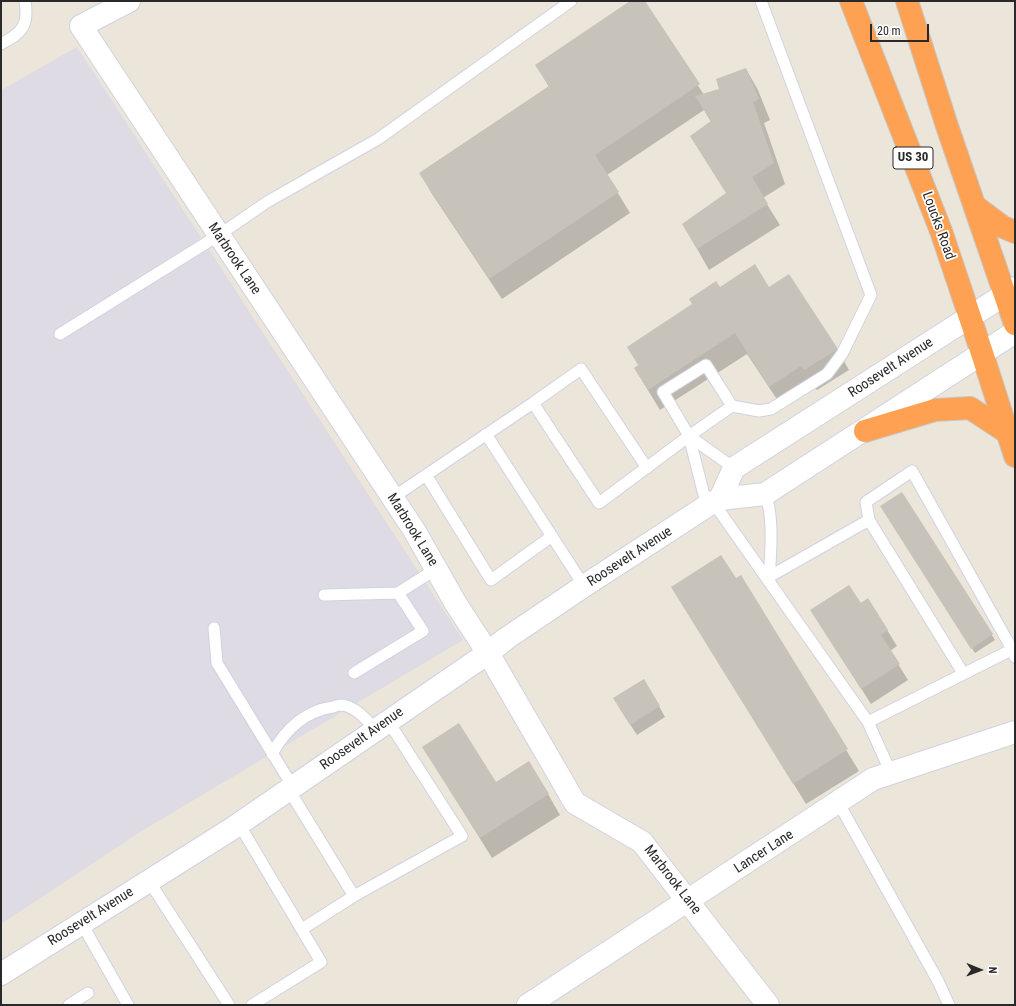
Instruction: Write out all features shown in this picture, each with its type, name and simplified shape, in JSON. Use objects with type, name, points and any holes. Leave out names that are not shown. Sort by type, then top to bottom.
[{"type":"highway","name":"Loucks Road","points":[[851,1],[941,231],[1015,456]]},
{"type":"highway","name":"US 30","points":[[907,1],[946,126],[975,206],[1010,291],[1015,324]]},
{"type":"highway","points":[[975,206],[1003,227],[1015,232]]},
{"type":"highway","points":[[864,431],[935,410],[970,408],[1008,433]]},
{"type":"street","name":"Marbrook Lane","points":[[129,1],[81,26],[416,534],[456,604],[488,653],[575,803],[642,842],[768,1005]]},
{"type":"street","name":"Roosevelt Avenue","points":[[734,468],[1010,291]]},
{"type":"street","name":"Roosevelt Avenue","points":[[1,974],[239,824],[488,653],[507,638],[584,586],[713,503],[765,494],[1015,332]]},
{"type":"street","points":[[713,503],[734,468]]},
{"type":"street","name":"Lancer Lane","points":[[528,1005],[873,779],[1015,732]]},
{"type":"lane","points":[[1,44],[16,36],[24,26],[26,19],[26,1]]},
{"type":"lane","points":[[60,334],[219,236],[267,202],[378,139],[571,1]]},
{"type":"lane","points":[[533,402],[599,503],[732,406],[759,411],[771,409],[827,374],[842,354],[870,295],[761,1]]},
{"type":"lane","points":[[732,406],[706,365],[663,392],[689,436],[713,503],[768,578],[868,722],[891,773]]},
{"type":"lane","points":[[392,498],[581,369],[647,468]]},
{"type":"lane","points":[[486,434],[584,586]]},
{"type":"lane","points":[[689,436],[734,468]]},
{"type":"lane","points":[[868,722],[963,673],[1014,651],[912,471],[866,502],[869,520],[963,673]]},
{"type":"lane","points":[[426,475],[491,580],[552,536]]},
{"type":"lane","points":[[765,494],[768,501],[771,543],[768,578]]},
{"type":"lane","points":[[768,578],[869,520]]},
{"type":"lane","points":[[324,595],[398,593],[436,569]]},
{"type":"lane","points":[[354,673],[423,631],[398,593]]},
{"type":"lane","points":[[214,628],[217,663],[272,754],[290,789],[354,896]]},
{"type":"lane","points":[[272,754],[280,740],[297,723],[319,709],[342,705],[360,713],[382,726],[462,836],[354,896],[302,929]]},
{"type":"lane","points":[[838,802],[938,981],[949,1005]]},
{"type":"lane","points":[[239,824],[321,962],[252,1005]]},
{"type":"lane","points":[[149,881],[229,1005]]},
{"type":"lane","points":[[82,924],[128,1005]]},
{"type":"lane","points":[[69,1005],[88,993]]},
{"type":"shaded area","points":[[77,47],[463,640],[140,832],[1,924],[1,90]]},
{"type":"building","points":[[630,1],[645,1],[700,84],[595,155],[619,192],[489,279],[419,173],[549,86],[535,65]]},
{"type":"building","points":[[746,68],[759,99],[753,102],[774,163],[752,177],[768,204],[697,249],[682,224],[726,193],[690,136],[711,121],[695,96],[719,89],[716,79]]},
{"type":"building","points":[[755,264],[769,287],[789,274],[838,349],[804,370],[801,366],[769,387],[735,333],[648,390],[634,368],[638,365],[627,347],[692,304],[689,299],[716,281],[720,287]]},
{"type":"building","points":[[902,492],[993,634],[971,649],[880,506]]},
{"type":"building","points":[[721,555],[736,578],[741,575],[848,749],[793,784],[671,587]]},
{"type":"building","points":[[849,585],[861,603],[868,598],[888,630],[881,635],[900,664],[861,689],[810,610]]},
{"type":"building","points":[[644,679],[660,706],[630,725],[613,698]]},
{"type":"building","points":[[459,723],[496,782],[529,761],[549,794],[480,838],[422,747]]}]
